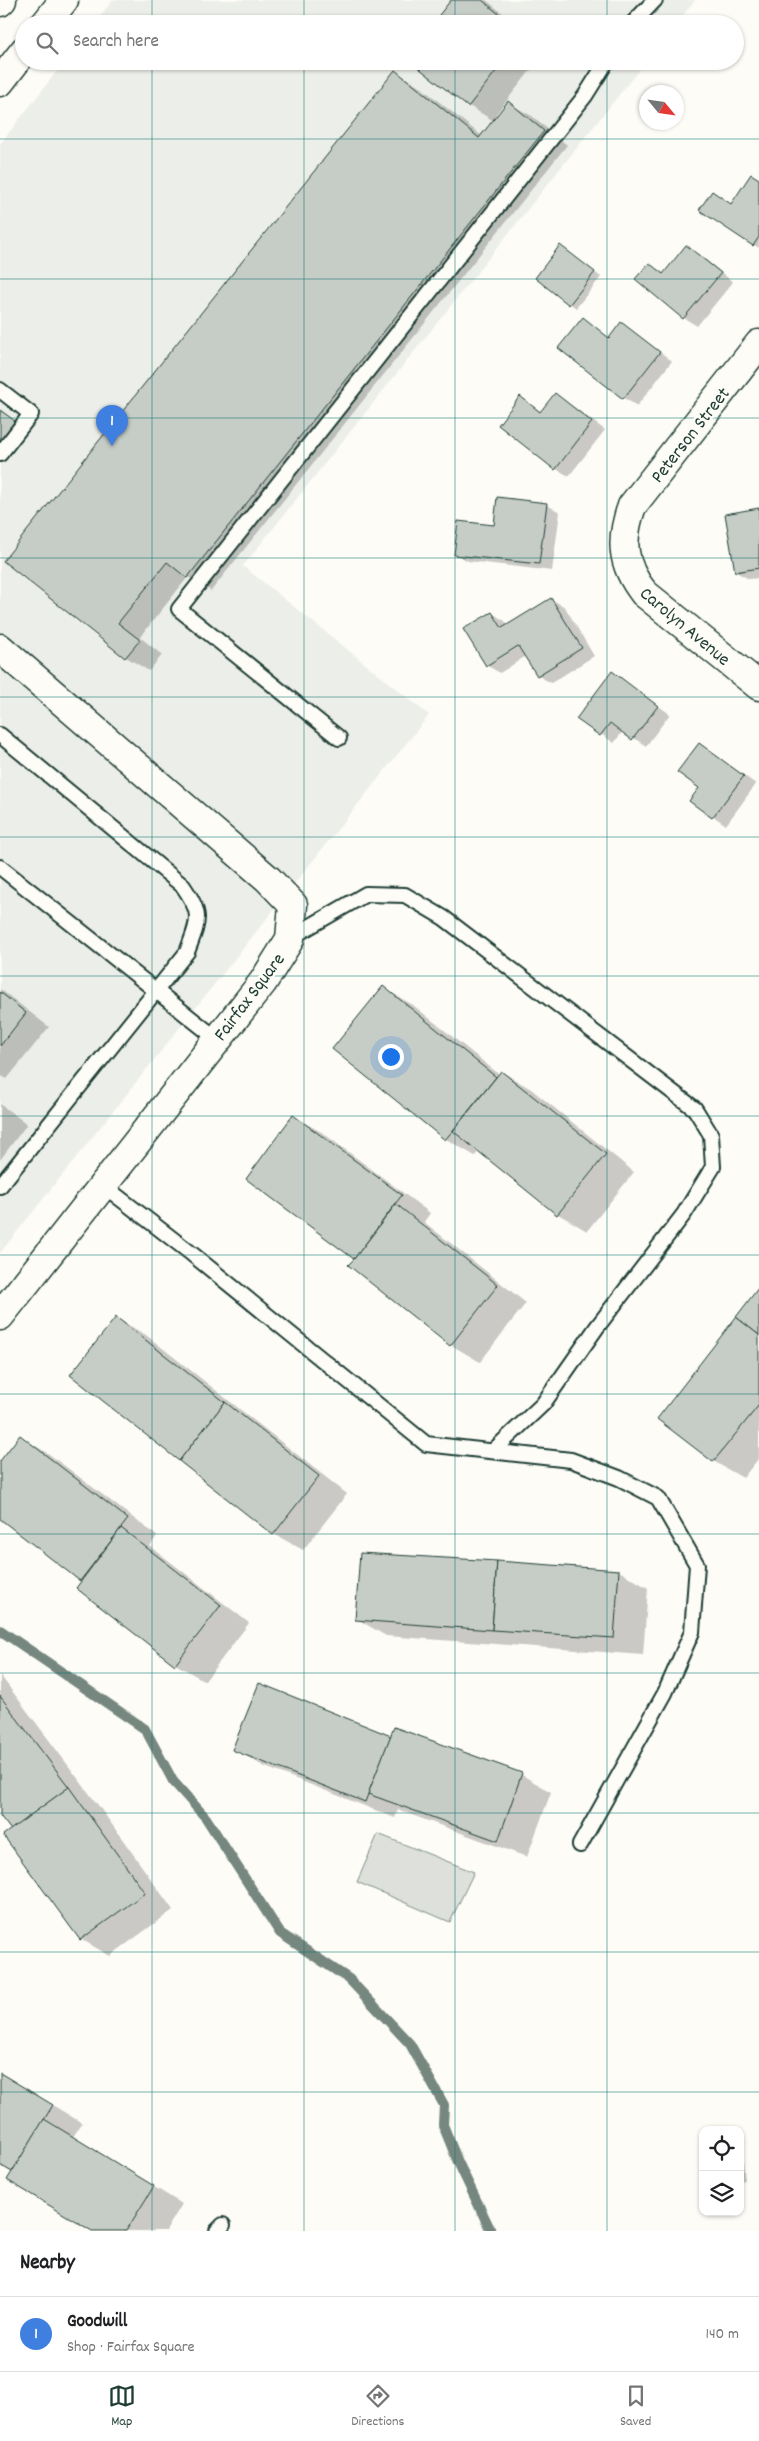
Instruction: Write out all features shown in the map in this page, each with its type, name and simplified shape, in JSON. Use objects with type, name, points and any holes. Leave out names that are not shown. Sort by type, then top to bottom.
[{"type":"street","points":[[52,15],[64,0]]},
{"type":"street","points":[[0,82],[15,63]]},
{"type":"street","name":"Peterson Street","points":[[624,527],[632,506],[759,344]]},
{"type":"street","name":"Carolyn Avenue","points":[[624,527],[624,555],[635,581],[644,593],[759,686]]},
{"type":"street","name":"Fairfax Square","points":[[0,648],[268,879],[293,905],[290,938],[263,982],[0,1316]]},
{"type":"lane","points":[[641,15],[655,0]]},
{"type":"lane","points":[[339,738],[179,610],[585,96],[601,70]]},
{"type":"lane","points":[[0,390],[31,414],[0,454]]},
{"type":"lane","points":[[0,735],[183,886],[194,902],[199,921],[187,952],[0,1186]]},
{"type":"lane","points":[[0,866],[217,1038]]},
{"type":"lane","points":[[290,938],[366,894],[406,895],[444,918],[695,1109],[711,1135],[713,1167],[684,1214],[598,1327],[543,1404],[493,1451]]},
{"type":"lane","points":[[104,1186],[200,1260],[426,1444],[571,1460],[619,1478],[658,1498],[697,1565],[692,1632],[665,1693],[580,1844]]},
{"type":"shaded area","points":[[113,0],[695,0],[683,15],[101,15]]},
{"type":"shaded area","points":[[58,70],[639,70],[243,566],[429,715],[0,1253],[0,144]]},
{"type":"shaded area","points":[[378,1834],[474,1872],[450,1922],[357,1882]]},
{"type":"building","points":[[451,0],[482,0],[500,15],[439,15]]},
{"type":"building","points":[[395,70],[479,138],[508,101],[544,131],[187,578],[167,562],[118,623],[140,640],[125,658],[3,561]]},
{"type":"building","points":[[421,70],[497,70],[468,107]]},
{"type":"building","points":[[751,174],[759,179],[759,237],[753,246],[699,210],[712,191],[731,204]]},
{"type":"building","points":[[560,245],[595,272],[569,305],[535,278]]},
{"type":"building","points":[[686,245],[721,273],[683,319],[635,279],[649,263],[663,274]]},
{"type":"building","points":[[583,317],[609,338],[621,322],[660,352],[623,399],[558,348]]},
{"type":"building","points":[[555,393],[592,422],[555,470],[498,425],[520,396],[540,412]]},
{"type":"building","points":[[0,410],[15,421],[0,441]]},
{"type":"building","points":[[497,497],[547,503],[539,564],[454,555],[458,521],[494,525]]},
{"type":"building","points":[[759,508],[759,568],[735,572],[725,514]]},
{"type":"building","points":[[551,598],[582,648],[537,676],[518,646],[486,666],[463,629],[492,612],[502,628]]},
{"type":"building","points":[[612,671],[658,706],[632,740],[610,723],[600,736],[576,719]]},
{"type":"building","points":[[699,743],[744,776],[712,818],[689,801],[699,788],[677,772]]},
{"type":"building","points":[[383,986],[496,1077],[445,1140],[332,1049]]},
{"type":"building","points":[[0,992],[26,1013],[0,1046]]},
{"type":"building","points":[[501,1071],[606,1154],[557,1215],[453,1131]]},
{"type":"building","points":[[293,1115],[402,1195],[354,1259],[246,1179]]},
{"type":"building","points":[[396,1204],[498,1285],[450,1346],[348,1265]]},
{"type":"building","points":[[759,1287],[759,1335],[736,1317]]},
{"type":"building","points":[[116,1317],[225,1402],[179,1461],[70,1375]]},
{"type":"building","points":[[736,1317],[759,1335],[759,1405],[713,1462],[657,1419]]},
{"type":"building","points":[[225,1402],[319,1476],[273,1535],[179,1461]]},
{"type":"building","points":[[20,1435],[128,1519],[80,1581],[0,1519],[0,1461]]},
{"type":"building","points":[[121,1528],[221,1605],[175,1665],[76,1588]]},
{"type":"building","points":[[360,1553],[497,1561],[492,1630],[355,1620]]},
{"type":"building","points":[[497,1561],[619,1570],[614,1638],[492,1630]]},
{"type":"building","points":[[259,1683],[391,1736],[365,1802],[232,1750]]},
{"type":"building","points":[[0,1696],[69,1787],[11,1830],[0,1816]]},
{"type":"building","points":[[394,1727],[522,1773],[498,1841],[368,1794]]},
{"type":"building","points":[[69,1787],[145,1893],[80,1940],[3,1835]]},
{"type":"building","points":[[0,2073],[53,2105],[12,2172],[0,2165]]},
{"type":"building","points":[[44,2119],[154,2186],[126,2231],[92,2231],[7,2180]]},
{"type":"waterway","points":[[0,1630],[145,1729],[173,1781],[206,1818],[280,1933],[349,1979],[410,2044],[444,2105],[443,2125],[458,2162],[491,2231]]},
{"type":"place","name":"Goodwill","points":[[112,446]]}]
